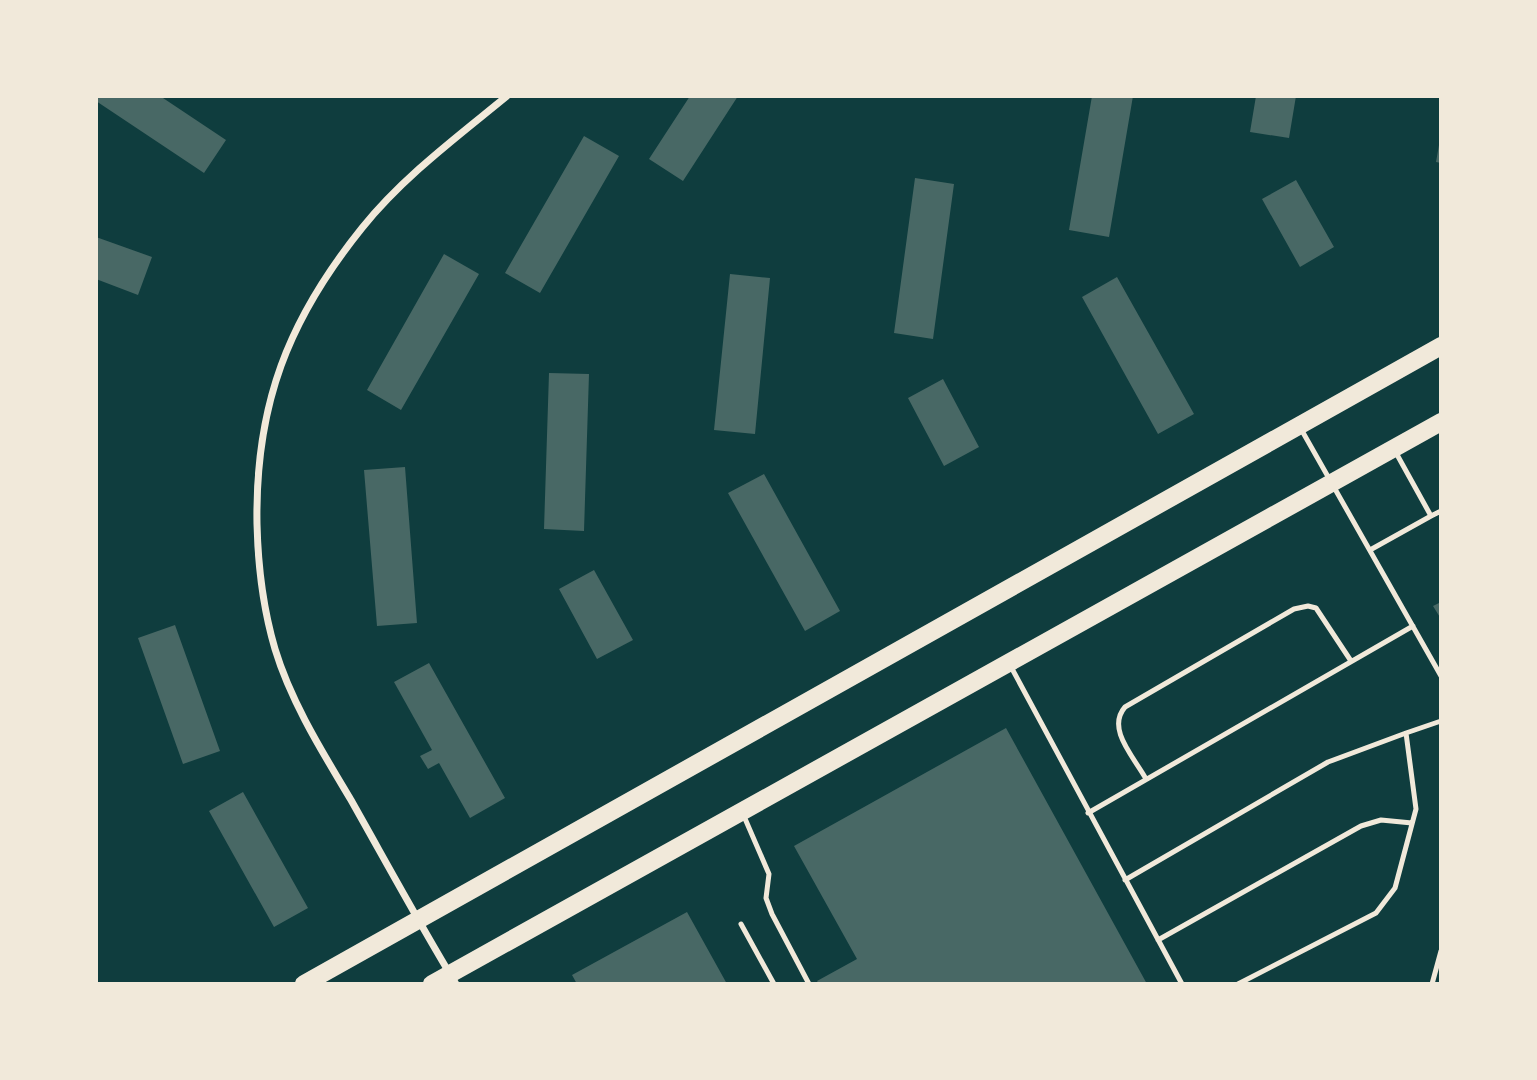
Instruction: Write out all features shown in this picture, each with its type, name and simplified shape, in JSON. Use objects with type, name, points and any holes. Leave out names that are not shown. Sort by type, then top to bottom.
[{"type":"main road","points":[[304,984],[1441,346]]},
{"type":"main road","points":[[432,984],[453,979],[741,811],[1441,422]]},
{"type":"street","points":[[453,979],[326,758],[276,651],[263,600],[258,555],[258,451],[269,397],[286,352],[311,299],[332,268],[363,227],[399,188],[507,96]]},
{"type":"lane","points":[[1299,426],[1441,676]]},
{"type":"lane","points":[[1393,448],[1431,516]]},
{"type":"lane","points":[[1370,550],[1441,511]]},
{"type":"lane","points":[[1146,779],[1116,726],[1117,716],[1125,707],[1294,609],[1308,606],[1317,608],[1351,661]]},
{"type":"lane","points":[[1088,814],[1413,626]]},
{"type":"lane","points":[[1009,662],[1088,814],[1182,984]]},
{"type":"lane","points":[[1125,880],[1328,762],[1441,721]]},
{"type":"lane","points":[[1238,984],[1376,913],[1395,888],[1416,809],[1406,733]]},
{"type":"lane","points":[[741,811],[769,874],[766,898],[772,914],[809,984]]},
{"type":"lane","points":[[1158,940],[1362,826],[1381,820],[1412,822]]},
{"type":"lane","points":[[741,924],[774,984]]},
{"type":"lane","points":[[1432,984],[1441,951]]},
{"type":"building","points":[[96,96],[160,96],[226,140],[204,173],[96,101]]},
{"type":"building","points":[[690,96],[738,96],[683,181],[649,159]]},
{"type":"building","points":[[1092,96],[1133,96],[1109,237],[1069,230]]},
{"type":"building","points":[[1256,96],[1296,96],[1289,138],[1250,132]]},
{"type":"building","points":[[584,136],[619,156],[540,293],[505,273]]},
{"type":"building","points":[[1441,145],[1441,163],[1436,162]]},
{"type":"building","points":[[915,178],[954,184],[933,339],[894,333]]},
{"type":"building","points":[[1296,180],[1334,247],[1300,267],[1262,199]]},
{"type":"building","points":[[96,237],[152,257],[138,295],[96,279]]},
{"type":"building","points":[[444,254],[479,274],[401,410],[367,390]]},
{"type":"building","points":[[730,274],[770,278],[755,434],[714,430]]},
{"type":"building","points":[[1117,277],[1194,414],[1158,434],[1082,297]]},
{"type":"building","points":[[549,373],[589,374],[584,531],[544,529]]},
{"type":"building","points":[[943,379],[979,447],[944,466],[908,398]]},
{"type":"building","points":[[405,467],[417,623],[377,626],[364,470]]},
{"type":"building","points":[[764,474],[840,611],[805,631],[728,493]]},
{"type":"building","points":[[594,570],[633,640],[597,659],[559,589]]},
{"type":"building","points":[[1441,602],[1441,619],[1433,606]]},
{"type":"building","points":[[175,625],[220,751],[183,764],[138,638]]},
{"type":"building","points":[[429,663],[505,798],[470,818],[439,763],[428,769],[420,756],[432,750],[394,682]]},
{"type":"building","points":[[1006,728],[1147,984],[819,984],[817,981],[857,959],[794,846]]},
{"type":"building","points":[[243,792],[308,908],[274,927],[209,811]]},
{"type":"building","points":[[687,912],[727,984],[577,984],[572,975]]}]
